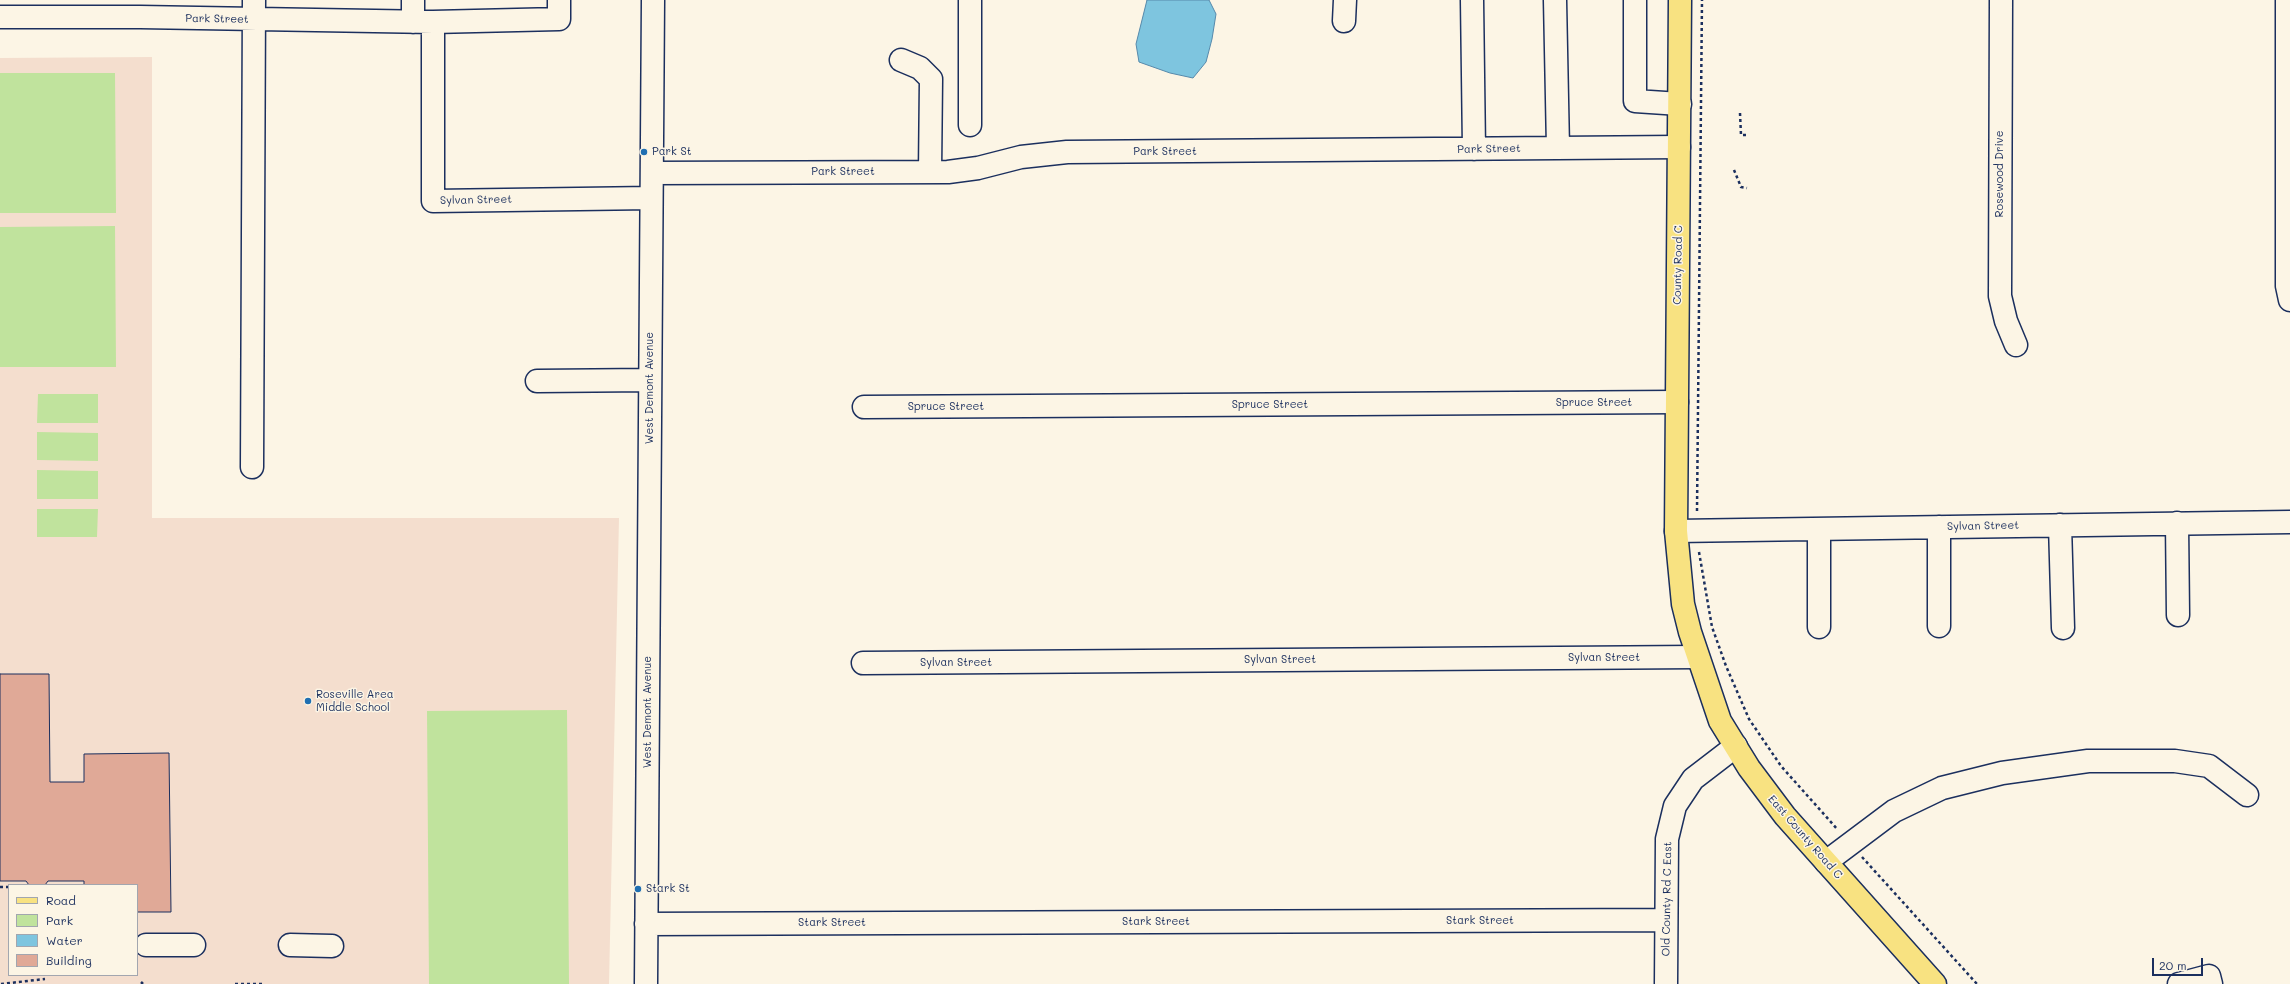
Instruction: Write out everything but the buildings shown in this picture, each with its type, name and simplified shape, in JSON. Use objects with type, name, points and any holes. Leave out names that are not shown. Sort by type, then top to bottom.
[{"type":"main road","name":"County Road C","points":[[1676,531],[1680,0]]},
{"type":"main road","name":"East County Road C","points":[[1676,531],[1683,604],[1697,657],[1720,721],[1749,768],[1785,816],[1935,984]]},
{"type":"street","points":[[413,0],[423,22]]},
{"type":"street","name":"Park Street","points":[[0,17],[31,8],[140,8],[254,10],[423,22],[559,19],[559,0]]},
{"type":"street","name":"West Demont Avenue","points":[[646,984],[653,0]]},
{"type":"street","points":[[970,0],[970,125]]},
{"type":"street","points":[[1472,0],[1474,149]]},
{"type":"street","points":[[1555,0],[1558,148]]},
{"type":"street","points":[[1635,0],[1635,101],[1680,104]]},
{"type":"street","name":"Rosewood Drive","points":[[2001,0],[2000,296],[2006,321],[2016,345]]},
{"type":"street","points":[[2287,0],[2287,286],[2290,300]]},
{"type":"street","points":[[252,467],[254,10]]},
{"type":"street","name":"Sylvan Street","points":[[423,22],[433,201],[651,198]]},
{"type":"street","points":[[901,60],[913,63],[931,79],[930,172]]},
{"type":"street","name":"Park Street","points":[[652,173],[930,172],[978,168],[1021,157],[1061,152],[1679,148]]},
{"type":"street","points":[[537,381],[650,380]]},
{"type":"street","name":"Spruce Street","points":[[864,407],[1676,402]]},
{"type":"street","name":"Sylvan Street","points":[[1676,531],[2290,522]]},
{"type":"street","points":[[2176,523],[2178,615]]},
{"type":"street","points":[[2060,525],[2063,628]]},
{"type":"street","points":[[1939,527],[1939,626]]},
{"type":"street","points":[[1819,529],[1819,627]]},
{"type":"street","name":"Sylvan Street","points":[[863,664],[1697,657]]},
{"type":"street","name":"Old County Rd C East","points":[[1666,984],[1668,839],[1675,806],[1693,779],[1736,746]]},
{"type":"street","points":[[1826,862],[1894,811],[1942,788],[2002,773],[2088,761],[2174,760],[2209,766],[2247,795]]},
{"type":"street","name":"Stark Street","points":[[646,924],[1666,920]]},
{"type":"street","points":[[290,944],[332,946]]},
{"type":"street","points":[[146,945],[194,945]]},
{"type":"street","points":[[2179,984],[2209,976],[2211,984]]},
{"type":"path","points":[[1697,512],[1702,0]]},
{"type":"path","points":[[1740,113],[1741,135],[1746,135]]},
{"type":"path","points":[[1734,170],[1736,179],[1741,187],[1747,188]]},
{"type":"path","points":[[1699,552],[1712,627],[1726,666],[1749,719],[1781,766],[1841,834]]},
{"type":"path","points":[[1857,852],[1977,984]]},
{"type":"path","points":[[1,984],[45,979]]},
{"type":"path","points":[[235,984],[263,984]]},
{"type":"shaded area","name":"Roseville Area Middle School","points":[[152,57],[152,518],[619,518],[609,984],[0,984],[0,58]]},
{"type":"green space","points":[[0,73],[115,73],[116,213],[0,213]]},
{"type":"green space","points":[[115,226],[116,367],[0,367],[0,227]]},
{"type":"green space","points":[[38,394],[98,394],[98,423],[37,423]]},
{"type":"green space","points":[[37,432],[98,433],[98,461],[37,460]]},
{"type":"green space","points":[[37,470],[98,471],[98,499],[37,499]]},
{"type":"green space","points":[[37,509],[98,509],[97,537],[37,537]]},
{"type":"green space","points":[[567,710],[569,984],[429,984],[427,711]]},
{"type":"water","points":[[1147,0],[1209,0],[1216,14],[1212,39],[1206,62],[1193,78],[1170,73],[1139,62],[1136,44]]},
{"type":"place","name":"Park St","points":[[644,152]]},
{"type":"place","name":"Roseville Area Middle School","points":[[308,701]]},
{"type":"place","name":"Stark St","points":[[638,889]]}]
